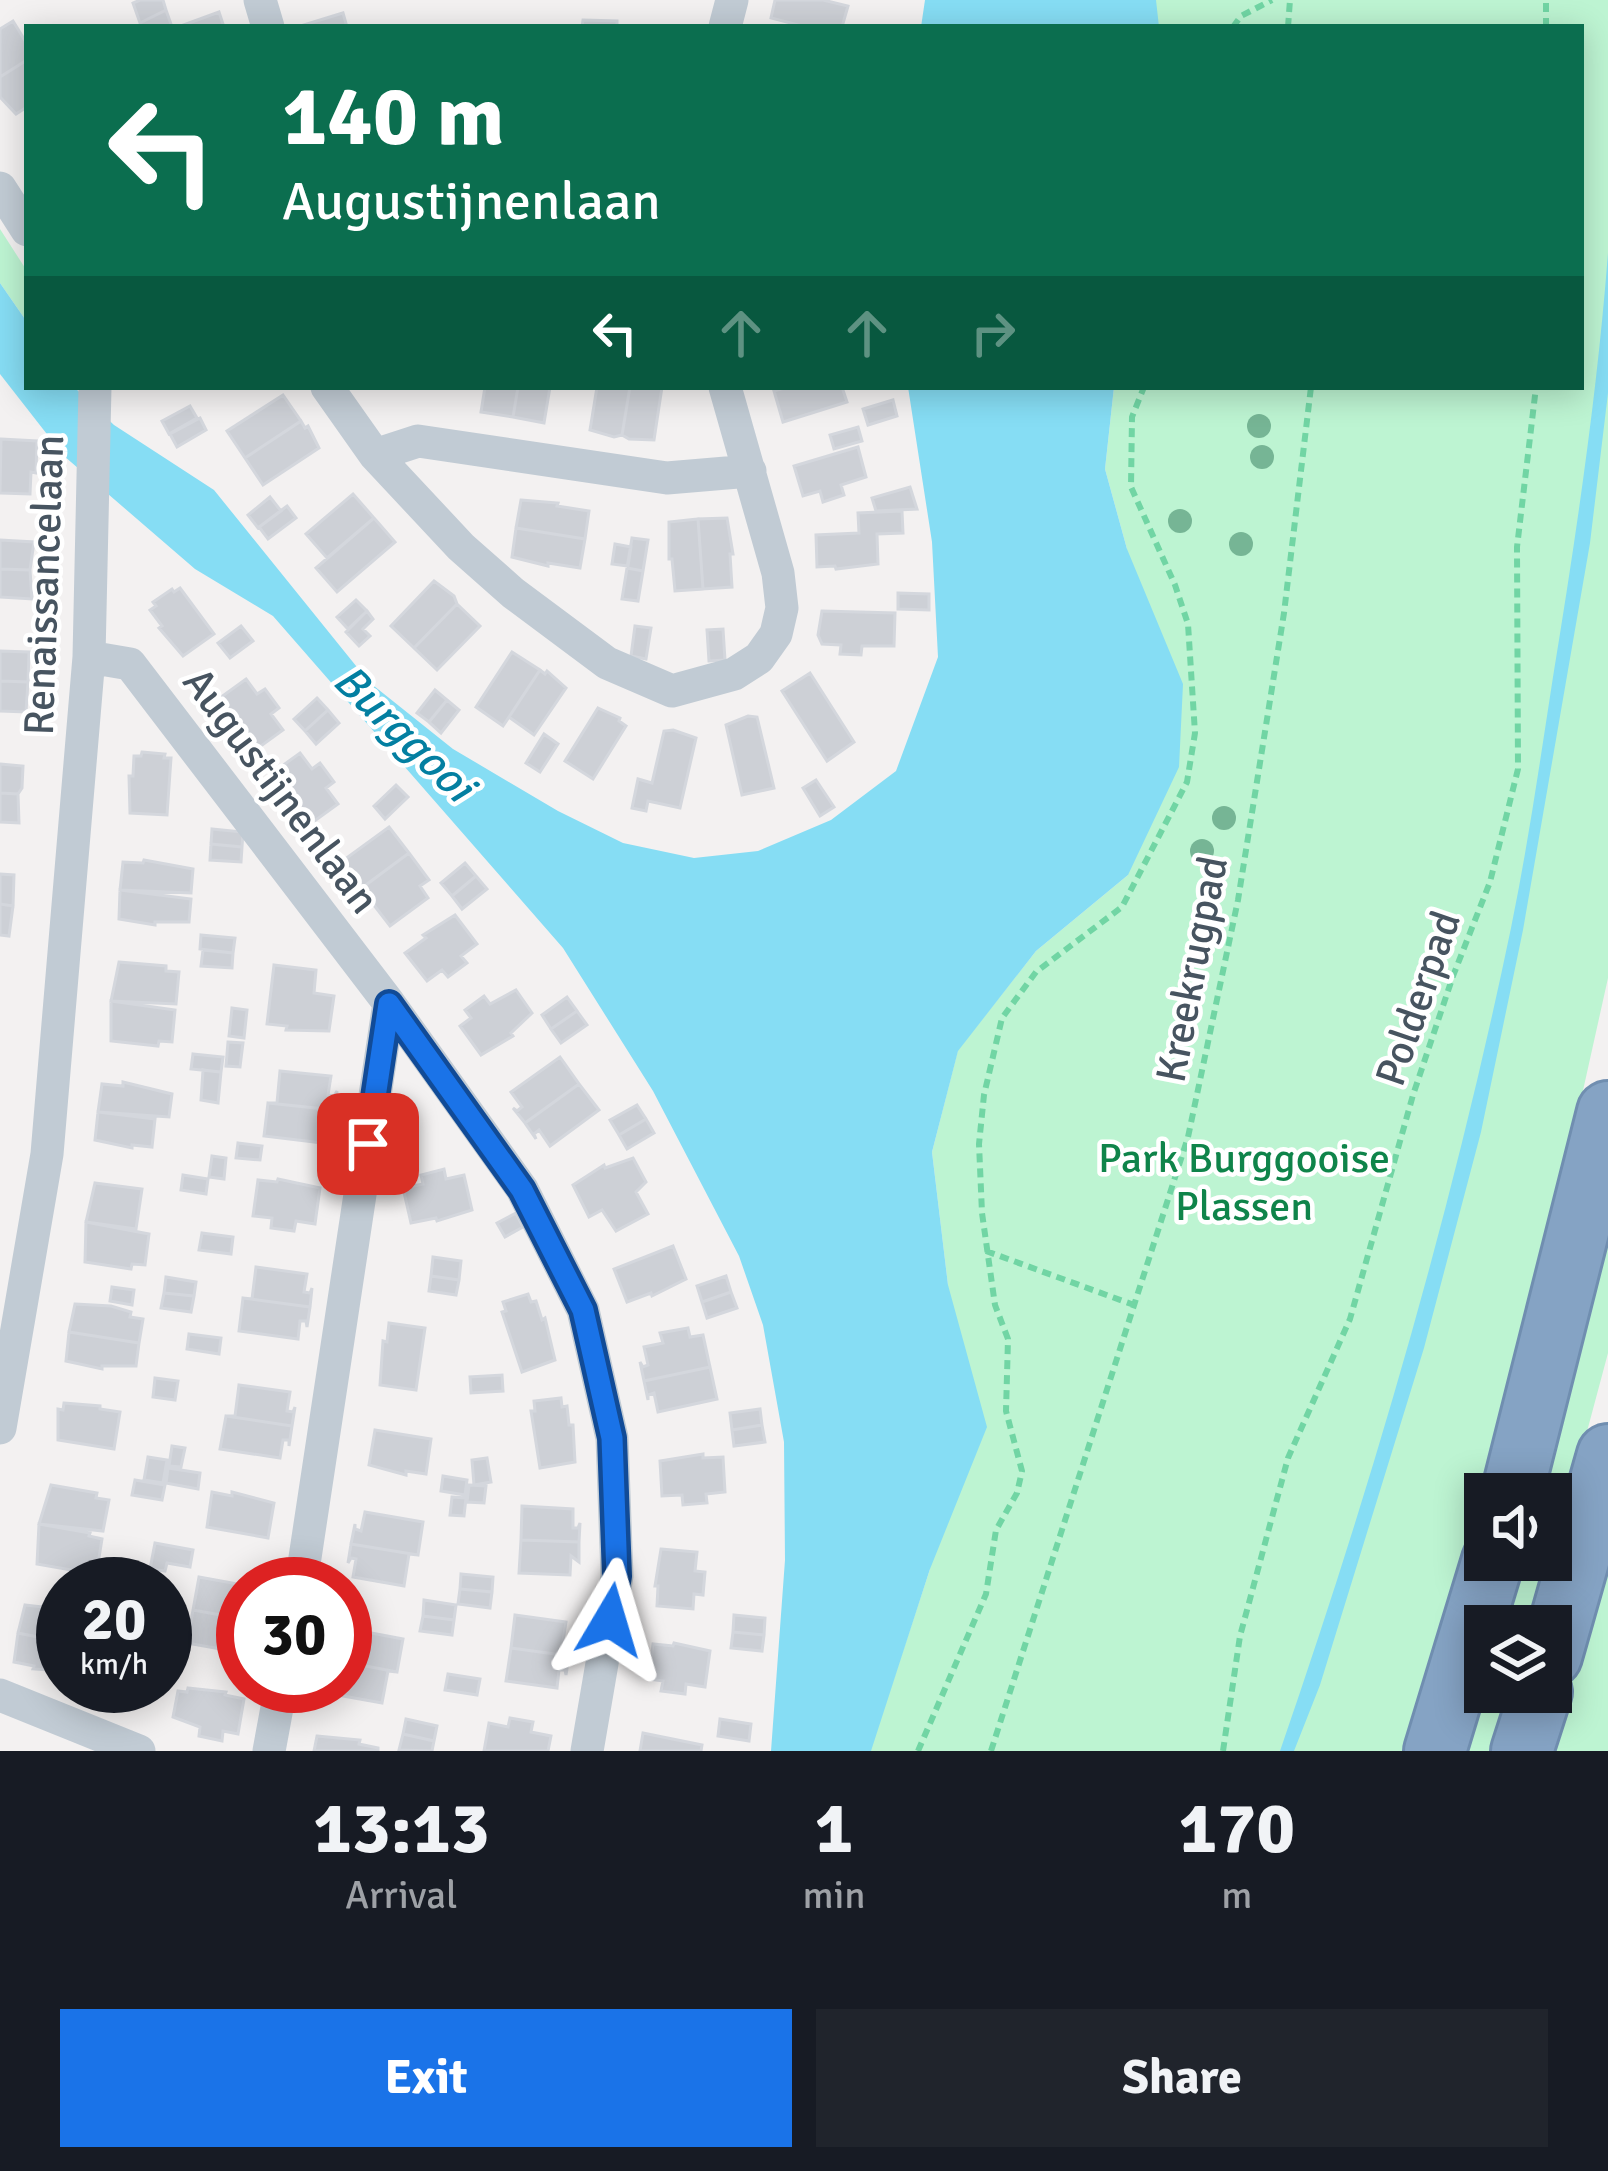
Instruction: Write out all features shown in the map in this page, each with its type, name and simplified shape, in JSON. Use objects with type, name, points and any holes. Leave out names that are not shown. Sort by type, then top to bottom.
[{"type":"highway","points":[[1518,1473],[1608,1112]]},
{"type":"highway","points":[[1565,1605],[1608,1455]]},
{"type":"highway","points":[[1436,1751],[1487,1581]]},
{"type":"highway","points":[[1522,1751],[1534,1713]]},
{"type":"street","points":[[0,188],[24,225]]},
{"type":"street","name":"Renaissancelaan","points":[[0,1428],[47,1154],[89,657],[95,390]]},
{"type":"street","points":[[329,390],[374,454],[461,547],[513,593],[607,663],[672,691],[734,674],[759,658],[776,634],[782,608],[778,573],[726,390]]},
{"type":"street","points":[[374,454],[418,441],[668,478],[750,470]]},
{"type":"street","name":"Augustijnenlaan","points":[[89,657],[130,664],[389,1004],[522,1190],[583,1310],[612,1438],[617,1576],[587,1751]]},
{"type":"street","points":[[305,1557],[389,1004]]},
{"type":"street","points":[[0,1695],[140,1751]]},
{"type":"street","points":[[268,1751],[276,1713]]},
{"type":"path","points":[[1235,24],[1272,0]]},
{"type":"path","points":[[918,1751],[986,1594],[995,1529],[1017,1493],[1022,1471],[1006,1411],[1008,1339],[995,1305],[986,1251],[979,1144],[984,1095],[1002,1018],[1036,972],[1122,907],[1187,782],[1195,733],[1188,624],[1131,487],[1132,417],[1143,390]]},
{"type":"path","name":"Kreekrugpad","points":[[991,1751],[1188,1137],[1238,900],[1284,613],[1311,390]]},
{"type":"path","name":"Polderpad","points":[[1222,1751],[1240,1636],[1288,1458],[1350,1318],[1413,1095],[1490,882],[1518,769],[1517,547],[1537,390]]},
{"type":"path","points":[[986,1251],[1134,1305]]},
{"type":"green space","name":"Park Burggooise Plassen","points":[[1152,0],[1608,0],[1608,978],[1536,1302],[1491,1473],[1464,1473],[1464,1568],[1410,1751],[870,1751],[930,1569],[948,1285],[932,1152],[958,1050],[1036,951],[1128,875],[1127,549],[1105,469],[1114,390],[1584,390],[1584,24],[1155,24]]},
{"type":"green space","points":[[0,229],[24,266],[24,318],[0,283]]},
{"type":"green space","points":[[1608,1231],[1608,1353],[1572,1488],[1572,1473],[1547,1473]]},
{"type":"green space","points":[[1608,1555],[1608,1751],[1550,1751],[1561,1713],[1572,1713],[1572,1677]]},
{"type":"green space","points":[[1518,1581],[1547,1581],[1541,1605],[1510,1605]]},
{"type":"green space","points":[[1475,1713],[1511,1713],[1499,1751],[1461,1751]]},
{"type":"water","points":[[925,0],[1156,0],[1159,24],[921,24]]},
{"type":"water","points":[[1608,253],[1608,393],[1590,543],[1523,930],[1481,1132],[1424,1348],[1320,1685],[1294,1751],[1280,1751],[1409,1343],[1464,1136],[1511,928],[1570,571]]},
{"type":"water","name":"Burggooi","points":[[0,283],[24,318],[24,390],[77,390],[114,425],[214,490],[369,682],[453,749],[558,811],[623,843],[694,858],[758,851],[831,820],[896,771],[938,657],[932,542],[908,390],[1114,390],[1105,469],[1127,549],[1183,684],[1179,767],[1128,875],[1036,951],[958,1051],[932,1152],[948,1285],[987,1427],[930,1569],[871,1751],[771,1751],[785,1560],[784,1442],[763,1325],[739,1256],[653,1091],[563,948],[273,616],[195,569],[64,456],[0,374]]},
{"type":"building","points":[[163,0],[166,10],[140,23],[133,3]]},
{"type":"building","points":[[775,0],[823,0],[848,6],[843,24],[794,24],[771,18]]},
{"type":"building","points":[[166,10],[171,24],[140,24]]},
{"type":"building","points":[[219,12],[223,24],[186,24]]},
{"type":"building","points":[[343,13],[346,24],[307,24]]},
{"type":"building","points":[[583,20],[617,21],[617,24],[582,24]]},
{"type":"building","points":[[13,21],[24,39],[24,62],[0,77],[0,29]]},
{"type":"building","points":[[24,62],[24,109],[16,114],[0,97],[0,77]]},
{"type":"building","points":[[485,390],[518,390],[513,417],[481,412]]},
{"type":"building","points":[[518,390],[550,390],[544,423],[513,417]]},
{"type":"building","points":[[597,390],[630,390],[622,435],[590,430]]},
{"type":"building","points":[[630,390],[662,390],[654,440],[622,435]]},
{"type":"building","points":[[843,390],[847,402],[783,422],[774,391]]},
{"type":"building","points":[[283,395],[301,421],[245,458],[227,431]]},
{"type":"building","points":[[893,400],[897,416],[868,425],[863,409]]},
{"type":"building","points":[[190,406],[197,418],[169,434],[162,421]]},
{"type":"building","points":[[200,418],[206,430],[177,447],[170,434]]},
{"type":"building","points":[[301,421],[319,448],[263,485],[245,458]]},
{"type":"building","points":[[858,427],[862,441],[834,449],[830,435]]},
{"type":"building","points":[[1,439],[37,441],[30,494],[0,493]]},
{"type":"building","points":[[858,447],[866,477],[841,485],[844,495],[823,502],[820,491],[803,496],[794,466]]},
{"type":"building","points":[[910,487],[917,509],[876,511],[872,498]]},
{"type":"building","points":[[353,494],[374,518],[327,558],[306,534]]},
{"type":"building","points":[[270,497],[281,511],[258,528],[248,515]]},
{"type":"building","points":[[521,500],[589,511],[585,539],[516,528]]},
{"type":"building","points":[[287,506],[296,518],[268,539],[259,527]]},
{"type":"building","points":[[902,511],[903,533],[877,534],[878,564],[817,567],[816,535],[859,533],[858,513]]},
{"type":"building","points":[[374,518],[395,542],[337,592],[316,568]]},
{"type":"building","points":[[727,518],[732,587],[703,589],[698,519]]},
{"type":"building","points":[[698,519],[703,589],[675,591],[669,522]]},
{"type":"building","points":[[516,528],[585,539],[580,568],[512,557]]},
{"type":"building","points":[[632,538],[648,540],[643,571],[627,568]]},
{"type":"building","points":[[0,540],[34,542],[30,570],[0,569]]},
{"type":"building","points":[[615,544],[631,547],[628,566],[612,564]]},
{"type":"building","points":[[627,568],[643,571],[638,601],[622,599]]},
{"type":"building","points":[[0,569],[30,570],[32,599],[0,597]]},
{"type":"building","points":[[434,581],[457,604],[414,648],[391,626]]},
{"type":"building","points":[[180,588],[214,634],[183,656],[150,610],[156,606],[153,602]]},
{"type":"building","points":[[898,593],[929,594],[929,610],[898,609]]},
{"type":"building","points":[[356,600],[367,611],[348,629],[337,617]]},
{"type":"building","points":[[457,604],[480,626],[437,670],[414,648]]},
{"type":"building","points":[[367,611],[373,619],[363,629],[370,636],[359,646],[346,632]]},
{"type":"building","points":[[822,611],[895,613],[894,646],[862,646],[861,655],[840,654],[841,645],[822,644],[818,635]]},
{"type":"building","points":[[241,626],[253,641],[230,658],[218,643]]},
{"type":"building","points":[[635,626],[651,628],[646,659],[631,656]]},
{"type":"building","points":[[723,629],[725,660],[709,661],[707,630]]},
{"type":"building","points":[[0,651],[29,652],[28,682],[0,681]]},
{"type":"building","points":[[512,652],[540,670],[503,726],[476,707]]},
{"type":"building","points":[[540,670],[566,688],[534,735],[509,717]]},
{"type":"building","points":[[810,673],[854,742],[827,761],[782,691]]},
{"type":"building","points":[[246,679],[257,694],[265,689],[279,708],[271,714],[283,730],[254,751],[217,700]]},
{"type":"building","points":[[0,681],[28,682],[26,712],[0,711]]},
{"type":"building","points":[[435,690],[447,700],[429,722],[417,713]]},
{"type":"building","points":[[317,698],[328,710],[305,731],[294,719]]},
{"type":"building","points":[[447,700],[459,710],[441,733],[429,722]]},
{"type":"building","points":[[598,708],[626,726],[593,779],[565,761]]},
{"type":"building","points":[[328,710],[339,723],[316,744],[305,731]]},
{"type":"building","points":[[757,717],[774,788],[742,795],[726,725]]},
{"type":"building","points":[[664,731],[696,738],[680,808],[648,801],[646,811],[632,808],[638,779],[652,783]]},
{"type":"building","points":[[544,734],[558,744],[540,772],[526,763]]},
{"type":"building","points":[[142,752],[171,758],[167,815],[130,813],[129,776],[133,776],[134,756]]},
{"type":"building","points":[[300,753],[312,769],[320,763],[334,782],[326,788],[338,804],[309,825],[294,811],[271,774]]},
{"type":"building","points":[[0,764],[23,766],[18,794],[0,793]]},
{"type":"building","points":[[816,780],[834,807],[820,816],[803,788]]},
{"type":"building","points":[[396,785],[408,797],[385,819],[374,806]]},
{"type":"building","points":[[0,793],[18,794],[19,823],[0,822]]},
{"type":"building","points":[[389,827],[409,853],[355,893],[343,877],[352,877],[341,862]]},
{"type":"building","points":[[212,829],[243,832],[242,847],[211,844]]},
{"type":"building","points":[[211,844],[242,847],[241,862],[210,860]]},
{"type":"building","points":[[409,853],[429,880],[420,886],[428,898],[390,926],[370,900],[366,909],[355,893]]},
{"type":"building","points":[[144,860],[193,869],[191,893],[120,890],[123,862]]},
{"type":"building","points":[[465,863],[476,876],[452,896],[441,883]]},
{"type":"building","points":[[0,874],[14,875],[13,906],[0,904]]},
{"type":"building","points":[[476,876],[487,889],[462,909],[452,896]]},
{"type":"building","points":[[120,890],[191,899],[189,922],[155,925],[119,919]]},
{"type":"building","points":[[0,904],[13,906],[9,936],[0,935]]},
{"type":"building","points":[[455,915],[477,944],[461,956],[467,963],[448,977],[442,970],[427,981],[405,953]]},
{"type":"building","points":[[201,935],[235,938],[233,953],[200,949]]},
{"type":"building","points":[[203,950],[233,953],[232,968],[201,966]]},
{"type":"building","points":[[119,962],[166,966],[166,971],[179,972],[176,1004],[111,1001]]},
{"type":"building","points":[[274,965],[316,970],[314,993],[334,996],[329,1031],[286,1030],[287,1026],[267,1024]]},
{"type":"building","points":[[516,990],[532,1013],[513,1036],[481,1055],[460,1026],[471,1018],[465,1010],[484,996],[490,1004]]},
{"type":"building","points":[[567,997],[577,1011],[551,1029],[542,1015]]},
{"type":"building","points":[[111,1001],[175,1010],[172,1042],[159,1041],[158,1046],[111,1041]]},
{"type":"building","points":[[232,1008],[247,1010],[244,1038],[229,1036]]},
{"type":"building","points":[[577,1011],[587,1025],[561,1043],[551,1029]]},
{"type":"building","points":[[228,1042],[243,1043],[240,1067],[226,1066]]},
{"type":"building","points":[[193,1054],[223,1057],[221,1072],[191,1069]]},
{"type":"building","points":[[560,1057],[579,1084],[525,1123],[513,1108],[522,1107],[511,1092]]},
{"type":"building","points":[[203,1070],[221,1072],[218,1103],[201,1100]]},
{"type":"building","points":[[280,1071],[331,1076],[328,1095],[337,1091],[335,1110],[268,1103],[277,1103]]},
{"type":"building","points":[[123,1082],[172,1094],[169,1117],[98,1112],[102,1084],[123,1086]]},
{"type":"building","points":[[579,1084],[599,1110],[550,1146],[539,1130],[536,1139],[525,1123]]},
{"type":"building","points":[[268,1103],[335,1110],[332,1130],[326,1124],[323,1143],[264,1136]]},
{"type":"building","points":[[637,1105],[646,1119],[619,1135],[610,1120]]},
{"type":"building","points":[[98,1112],[155,1119],[152,1147],[95,1140]]},
{"type":"building","points":[[646,1119],[654,1133],[627,1149],[619,1135]]},
{"type":"building","points":[[238,1143],[262,1146],[260,1160],[236,1158]]},
{"type":"building","points":[[212,1156],[226,1158],[224,1179],[209,1177]]},
{"type":"building","points":[[633,1158],[646,1182],[636,1192],[648,1214],[616,1231],[602,1210],[589,1217],[573,1185],[604,1165]]},
{"type":"building","points":[[444,1169],[446,1179],[464,1175],[472,1210],[411,1223],[403,1188],[423,1184],[421,1175]]},
{"type":"building","points":[[183,1175],[208,1179],[206,1194],[181,1190]]},
{"type":"building","points":[[258,1180],[320,1188],[315,1224],[296,1221],[294,1231],[271,1228],[272,1218],[253,1216]]},
{"type":"building","points":[[95,1183],[142,1189],[136,1229],[86,1222]]},
{"type":"building","points":[[516,1213],[523,1227],[505,1237],[497,1223]]},
{"type":"building","points":[[86,1222],[149,1234],[145,1265],[132,1264],[131,1269],[85,1262]]},
{"type":"building","points":[[202,1233],[233,1237],[231,1254],[199,1250]]},
{"type":"building","points":[[673,1246],[686,1279],[627,1302],[614,1269]]},
{"type":"building","points":[[433,1257],[461,1261],[459,1280],[431,1276]]},
{"type":"building","points":[[256,1267],[307,1274],[304,1292],[312,1288],[310,1307],[243,1298],[252,1299]]},
{"type":"building","points":[[431,1276],[459,1280],[456,1295],[429,1291]]},
{"type":"building","points":[[726,1276],[731,1292],[702,1302],[697,1286]]},
{"type":"building","points":[[166,1277],[196,1282],[194,1296],[164,1293]]},
{"type":"building","points":[[112,1287],[134,1290],[132,1305],[110,1301]]},
{"type":"building","points":[[731,1292],[737,1308],[707,1318],[702,1302]]},
{"type":"building","points":[[164,1293],[194,1296],[191,1312],[161,1308]]},
{"type":"building","points":[[528,1294],[531,1302],[536,1301],[542,1320],[545,1318],[555,1360],[522,1372],[502,1312],[506,1311],[503,1302]]},
{"type":"building","points":[[243,1298],[310,1307],[307,1327],[306,1321],[300,1321],[298,1339],[239,1331]]},
{"type":"building","points":[[75,1304],[111,1306],[143,1319],[139,1343],[69,1332]]},
{"type":"building","points":[[389,1323],[425,1328],[416,1390],[380,1385]]},
{"type":"building","points":[[688,1328],[690,1337],[703,1335],[710,1367],[644,1381],[640,1362],[643,1367],[648,1365],[644,1347],[663,1343],[660,1333]]},
{"type":"building","points":[[69,1332],[139,1343],[136,1366],[102,1369],[66,1361]]},
{"type":"building","points":[[189,1334],[221,1338],[219,1354],[187,1349]]},
{"type":"building","points":[[710,1367],[717,1399],[658,1412],[654,1393],[648,1400],[644,1381]]},
{"type":"building","points":[[502,1375],[503,1391],[471,1393],[470,1377]]},
{"type":"building","points":[[155,1378],[178,1381],[175,1400],[153,1397]]},
{"type":"building","points":[[239,1385],[290,1392],[287,1411],[295,1407],[292,1426],[226,1416],[235,1416]]},
{"type":"building","points":[[561,1398],[569,1425],[573,1425],[575,1462],[540,1468],[531,1411],[535,1411],[534,1401]]},
{"type":"building","points":[[64,1403],[120,1412],[114,1449],[58,1440],[58,1409],[63,1410]]},
{"type":"building","points":[[760,1409],[762,1425],[732,1430],[730,1413]]},
{"type":"building","points":[[226,1416],[292,1426],[289,1446],[289,1440],[283,1440],[280,1458],[220,1449]]},
{"type":"building","points":[[762,1425],[765,1442],[734,1446],[732,1430]]},
{"type":"building","points":[[375,1430],[431,1439],[426,1474],[406,1471],[406,1475],[369,1465]]},
{"type":"building","points":[[172,1446],[185,1448],[181,1467],[169,1466]]},
{"type":"building","points":[[703,1454],[703,1458],[723,1457],[725,1492],[706,1494],[707,1503],[683,1505],[682,1495],[662,1496],[660,1461]]},
{"type":"building","points":[[148,1457],[167,1460],[163,1483],[144,1480]]},
{"type":"building","points":[[487,1458],[491,1482],[474,1485],[472,1460]]},
{"type":"building","points":[[168,1468],[200,1473],[198,1489],[166,1483]]},
{"type":"building","points":[[443,1476],[467,1480],[465,1495],[441,1491]]},
{"type":"building","points":[[135,1480],[165,1485],[162,1500],[132,1495]]},
{"type":"building","points":[[51,1485],[97,1493],[96,1498],[109,1500],[103,1531],[39,1524]]},
{"type":"building","points":[[469,1485],[486,1486],[484,1503],[467,1502]]},
{"type":"building","points":[[212,1492],[274,1503],[268,1538],[207,1527]]},
{"type":"building","points":[[452,1497],[466,1498],[464,1516],[450,1515]]},
{"type":"building","points":[[522,1506],[573,1509],[573,1528],[580,1523],[579,1542],[521,1540]]},
{"type":"building","points":[[365,1512],[423,1522],[418,1555],[351,1544],[355,1524],[361,1531]]},
{"type":"building","points":[[39,1524],[102,1539],[99,1557],[37,1557]]},
{"type":"building","points":[[521,1540],[579,1542],[579,1562],[571,1556],[570,1575],[519,1573]]},
{"type":"building","points":[[155,1543],[193,1550],[192,1557],[152,1557]]},
{"type":"building","points":[[351,1544],[418,1555],[409,1554],[404,1586],[372,1580],[372,1557],[349,1557]]},
{"type":"building","points":[[661,1549],[697,1552],[695,1571],[705,1572],[703,1595],[694,1594],[693,1609],[657,1606]]},
{"type":"building","points":[[461,1574],[493,1577],[492,1592],[460,1589]]},
{"type":"building","points":[[199,1577],[216,1580],[216,1614],[193,1610]]},
{"type":"building","points":[[460,1589],[492,1592],[490,1608],[458,1604]]},
{"type":"building","points":[[424,1600],[456,1605],[454,1620],[423,1616]]},
{"type":"building","points":[[25,1605],[36,1606],[36,1637],[18,1633]]},
{"type":"building","points":[[193,1610],[216,1614],[216,1648],[192,1644]]},
{"type":"building","points":[[515,1615],[566,1622],[563,1641],[571,1637],[569,1656],[511,1648]]},
{"type":"building","points":[[734,1615],[765,1618],[764,1635],[733,1632]]},
{"type":"building","points":[[423,1616],[454,1620],[452,1635],[420,1631]]},
{"type":"building","points":[[733,1632],[764,1635],[762,1651],[731,1648]]},
{"type":"building","points":[[18,1633],[36,1637],[36,1669],[14,1662]]},
{"type":"building","points":[[372,1633],[403,1639],[397,1672],[372,1667]]},
{"type":"building","points":[[653,1644],[710,1651],[705,1687],[686,1684],[685,1694],[661,1691],[663,1681],[649,1679]]},
{"type":"building","points":[[511,1648],[569,1656],[566,1675],[559,1670],[557,1688],[506,1681]]},
{"type":"building","points":[[372,1667],[397,1672],[388,1671],[382,1703],[372,1701]]},
{"type":"building","points":[[448,1674],[480,1679],[477,1695],[445,1690]]},
{"type":"building","points":[[192,1688],[216,1691],[216,1713],[242,1713],[238,1734],[223,1731],[222,1741],[199,1736],[200,1727],[173,1717],[174,1713],[192,1713]]},
{"type":"building","points":[[510,1718],[533,1722],[531,1732],[551,1736],[548,1751],[484,1751],[489,1723],[508,1727]]},
{"type":"building","points":[[406,1719],[437,1726],[434,1741],[403,1734]]},
{"type":"building","points":[[720,1719],[751,1724],[749,1741],[718,1736]]},
{"type":"building","points":[[643,1733],[702,1745],[701,1751],[640,1751]]},
{"type":"building","points":[[403,1734],[434,1741],[432,1751],[399,1750]]},
{"type":"building","points":[[317,1736],[360,1740],[359,1744],[378,1751],[314,1751]]},
{"type":"route","points":[[368,1144],[389,1004],[522,1190],[583,1310],[612,1438],[617,1576],[610,1620]]}]
